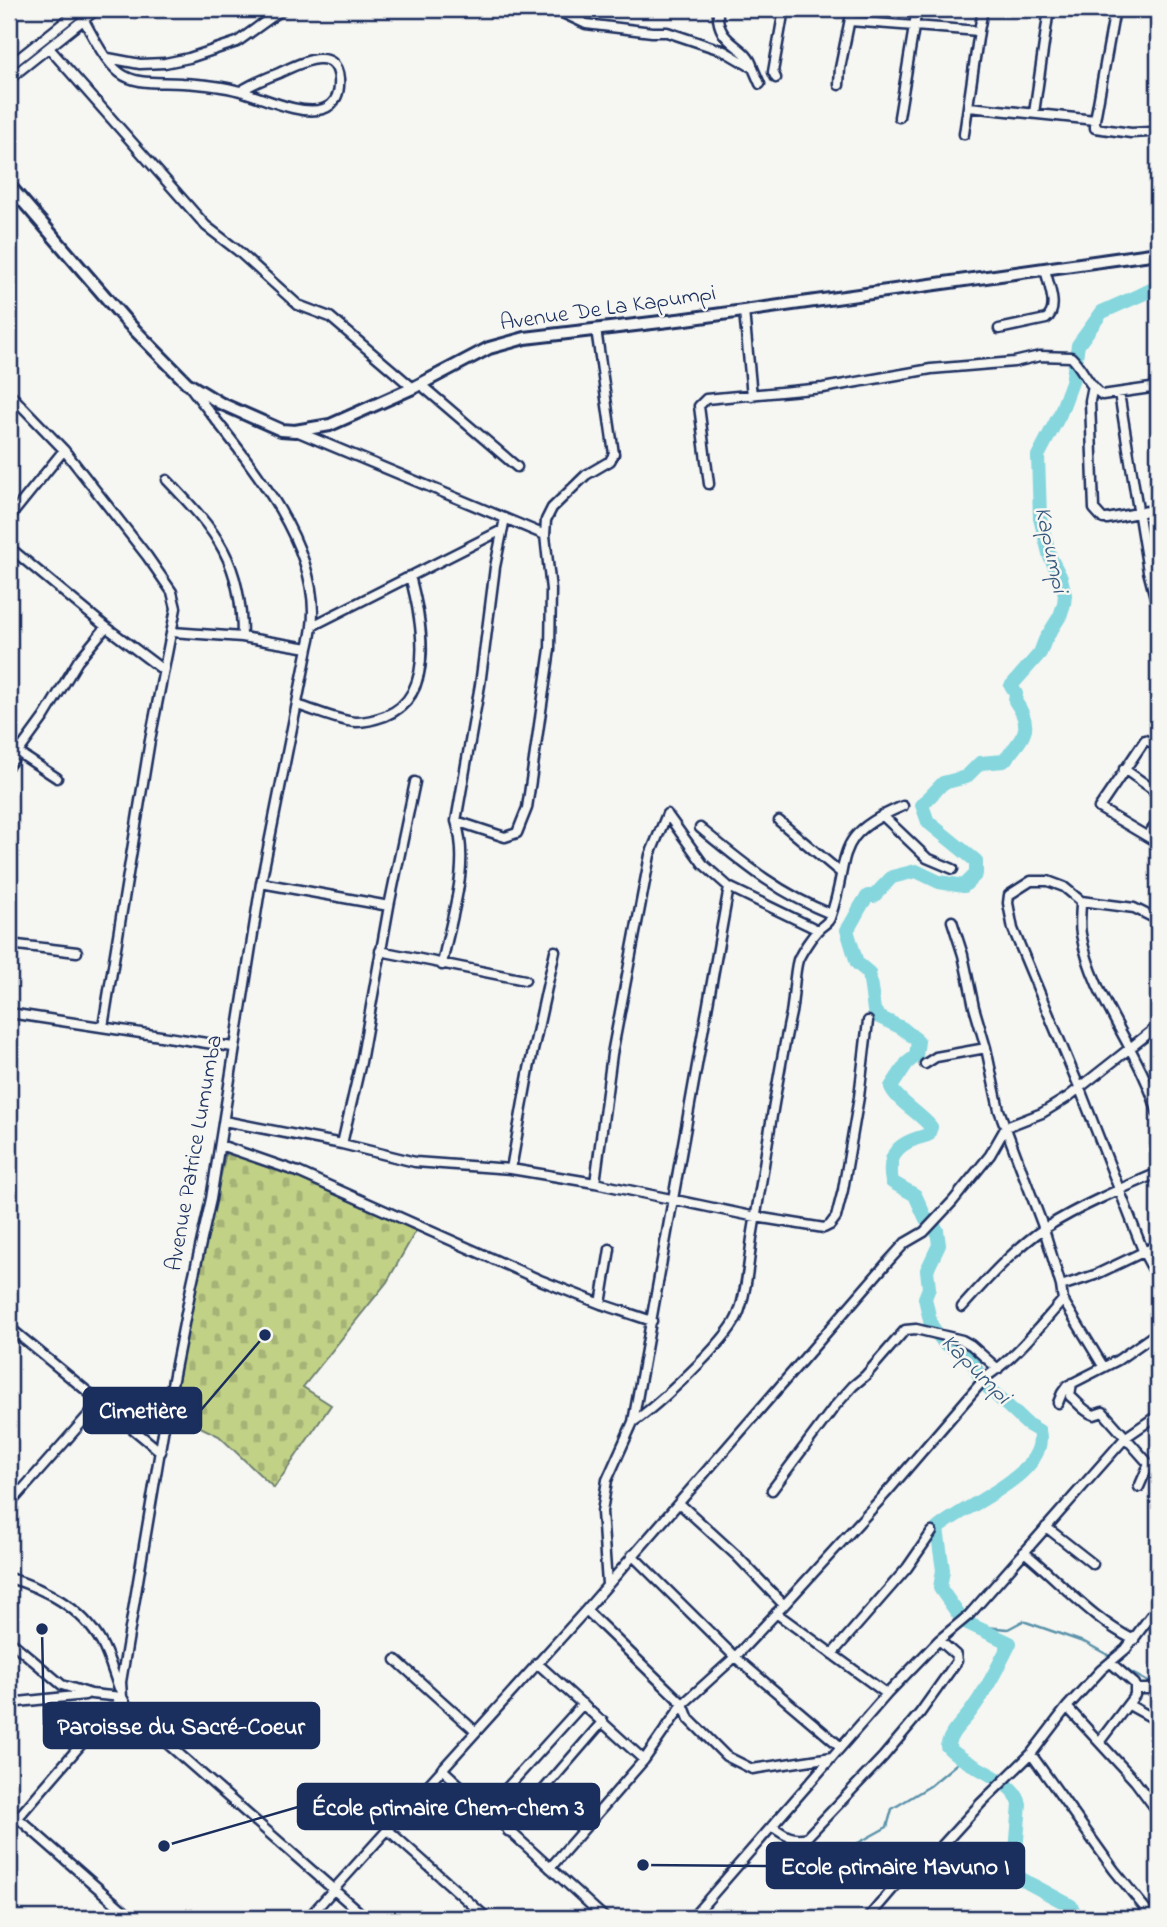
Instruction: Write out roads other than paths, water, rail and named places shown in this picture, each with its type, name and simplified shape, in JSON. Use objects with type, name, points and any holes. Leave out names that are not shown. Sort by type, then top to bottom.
[{"type":"main road","name":"Avenue De La Kapumpi","points":[[9,185],[127,322],[187,383],[204,395],[281,430],[330,425],[416,386],[489,348],[525,338],[744,311],[1158,253]]},
{"type":"street","points":[[107,58],[140,64],[189,58],[237,42],[283,9]]},
{"type":"street","points":[[554,9],[586,24],[683,36],[724,51],[753,68]]},
{"type":"street","points":[[718,9],[717,22],[723,34],[751,59],[760,84]]},
{"type":"street","points":[[776,78],[773,72],[783,9]]},
{"type":"street","points":[[839,85],[852,9]]},
{"type":"street","points":[[899,117],[916,9]]},
{"type":"street","points":[[964,134],[983,9]]},
{"type":"street","points":[[1034,113],[1049,9]]},
{"type":"street","points":[[1115,9],[1095,128],[1131,133],[1150,132]]},
{"type":"street","points":[[9,66],[80,10],[107,58],[120,73],[137,81],[180,82],[241,91],[254,97],[307,110],[324,109],[334,101],[340,90],[339,75],[332,64],[321,58],[308,60],[241,91]]},
{"type":"street","points":[[9,79],[95,10]]},
{"type":"street","points":[[850,21],[979,31]]},
{"type":"street","points":[[49,48],[206,226],[298,305],[330,317],[517,467]]},
{"type":"street","points":[[969,107],[1095,120]]},
{"type":"street","points":[[999,330],[1046,319],[1052,314],[1045,269]]},
{"type":"street","points":[[744,311],[752,396]]},
{"type":"street","points":[[456,821],[505,837],[512,837],[523,824],[550,649],[551,590],[546,520],[552,508],[586,475],[610,461],[614,454],[596,329]]},
{"type":"street","points":[[709,484],[699,406],[706,398],[823,388],[931,369],[1014,362],[1040,356],[1071,357],[1102,395],[1158,387]]},
{"type":"street","name":"Avenue Patrice Lumumba","points":[[122,1697],[121,1682],[166,1415],[220,1145],[233,1047],[261,883],[313,611],[302,551],[290,526],[187,383]]},
{"type":"street","points":[[1093,386],[1090,401],[1094,509],[1103,519],[1158,509]]},
{"type":"street","points":[[9,393],[64,450],[147,555],[172,592],[176,608],[150,740],[103,1027]]},
{"type":"street","points":[[1119,393],[1148,570],[1157,605]]},
{"type":"street","points":[[295,430],[545,535]]},
{"type":"street","points":[[9,518],[64,450]]},
{"type":"street","points":[[167,480],[213,532],[231,564],[239,591],[242,637]]},
{"type":"street","points":[[442,965],[462,861],[462,840],[456,821],[505,518]]},
{"type":"street","points":[[312,626],[502,530]]},
{"type":"street","points":[[9,547],[163,670]]},
{"type":"street","points":[[297,705],[350,722],[371,720],[390,714],[403,705],[412,694],[419,678],[421,621],[410,576]]},
{"type":"street","points":[[9,765],[44,717],[78,661],[106,627]]},
{"type":"street","points":[[172,632],[242,637],[308,648]]},
{"type":"street","points":[[1158,745],[1145,740],[1099,808],[1158,843]]},
{"type":"street","points":[[19,753],[57,778]]},
{"type":"street","points":[[1124,769],[1158,796]]},
{"type":"street","points":[[342,1144],[361,1062],[380,951],[415,782]]},
{"type":"street","points":[[633,1422],[649,1412],[691,1370],[737,1316],[799,960],[818,930],[829,921],[843,860],[858,831],[882,815],[903,806]]},
{"type":"street","points":[[595,1183],[612,1055],[650,855],[667,814],[703,864],[729,887],[818,930]]},
{"type":"street","points":[[882,815],[927,858],[953,869]]},
{"type":"street","points":[[779,821],[841,873]]},
{"type":"street","points":[[1148,835],[1158,822]]},
{"type":"street","points":[[700,828],[764,881],[804,904],[831,914]]},
{"type":"street","points":[[1158,920],[1134,908],[1081,901],[1064,887],[1039,879],[1017,888],[1009,895],[1013,929],[1080,1089],[1144,1253],[1158,1279]]},
{"type":"street","points":[[261,883],[389,906]]},
{"type":"street","points":[[607,1584],[601,1512],[607,1480],[633,1422],[729,887]]},
{"type":"street","points":[[1081,901],[1081,932],[1091,972],[1150,1089],[1158,1114]]},
{"type":"street","points":[[952,921],[963,955],[999,1110],[1044,1229],[1063,1300],[1103,1366]]},
{"type":"street","points":[[9,944],[77,952]]},
{"type":"street","points":[[380,951],[525,980]]},
{"type":"street","points":[[511,1169],[529,1069],[555,951]]},
{"type":"street","points":[[9,1013],[233,1047]]},
{"type":"street","points":[[224,1121],[342,1144],[415,1162],[511,1169],[824,1228],[831,1225],[836,1217],[843,1190],[859,1097],[868,1021]]},
{"type":"street","points":[[308,1918],[586,1609],[905,1244],[924,1233],[941,1215],[990,1155],[1006,1127],[1042,1113],[1080,1089],[1158,1026]]},
{"type":"street","points":[[925,1064],[936,1057],[986,1048]]},
{"type":"street","points":[[220,1145],[298,1172],[540,1280],[652,1321]]},
{"type":"street","points":[[962,1307],[1005,1262],[1044,1229],[1158,1173]]},
{"type":"street","points":[[1061,1286],[1095,1275],[1158,1245]]},
{"type":"street","points":[[601,1304],[610,1249]]},
{"type":"street","points":[[550,1868],[644,1760],[682,1704],[734,1657],[784,1605],[888,1491],[986,1377],[1024,1345],[1063,1300]]},
{"type":"street","points":[[9,1327],[161,1452]]},
{"type":"street","points":[[772,1490],[835,1406],[865,1377],[905,1330],[916,1329],[962,1340],[998,1369]]},
{"type":"street","points":[[1058,1403],[1062,1393],[1072,1383],[1118,1360],[1158,1332]]},
{"type":"street","points":[[1072,1383],[1070,1396],[1084,1411],[1094,1415],[1103,1412],[1149,1464],[1139,1487]]},
{"type":"street","points":[[9,1505],[99,1403]]},
{"type":"street","points":[[692,1918],[887,1694],[939,1640],[969,1615],[1126,1437],[1158,1415]]},
{"type":"street","points":[[679,1503],[737,1556],[784,1605]]},
{"type":"street","points":[[1046,1527],[1093,1564]]},
{"type":"street","points":[[832,1654],[907,1569],[932,1532]]},
{"type":"street","points":[[1024,1552],[1091,1611],[1118,1632],[1134,1640]]},
{"type":"street","points":[[632,1555],[734,1657],[841,1747]]},
{"type":"street","points":[[9,1578],[46,1591],[78,1615],[101,1642],[122,1697],[130,1710],[366,1918]]},
{"type":"street","points":[[868,1918],[897,1884],[912,1876],[929,1860],[1031,1754],[1067,1707],[1134,1640],[1158,1606]]},
{"type":"street","points":[[586,1609],[682,1704],[689,1719],[726,1756],[752,1769],[832,1757]]},
{"type":"street","points":[[776,1613],[887,1694]]},
{"type":"street","points":[[1149,1619],[1158,1626]]},
{"type":"street","points":[[9,1640],[62,1685],[91,1694],[122,1697]]},
{"type":"street","points":[[773,1827],[784,1836],[794,1839],[807,1837],[867,1777],[920,1713],[957,1661],[957,1655],[939,1640]]},
{"type":"street","points":[[396,1660],[475,1731]]},
{"type":"street","points":[[537,1663],[644,1760]]},
{"type":"street","points":[[1100,1741],[1129,1704],[1136,1689],[1127,1675],[1111,1663]]},
{"type":"street","points":[[1136,1689],[1148,1689],[1158,1685]]},
{"type":"street","points":[[9,1703],[91,1694]]},
{"type":"street","points":[[9,1828],[122,1697]]},
{"type":"street","points":[[486,1811],[583,1704]]},
{"type":"street","points":[[1129,1704],[1158,1721]]},
{"type":"street","points":[[1067,1707],[1135,1781],[1158,1812]]},
{"type":"street","points":[[508,1831],[603,1721]]},
{"type":"street","points":[[1031,1754],[1114,1870],[1153,1918]]},
{"type":"street","points":[[442,1769],[605,1918]]},
{"type":"street","points":[[18,1818],[132,1918]]},
{"type":"street","points":[[387,1829],[487,1918]]},
{"type":"street","points":[[117,1918],[124,1910]]},
{"type":"waterway","name":"Kapumpi","points":[[1077,1918],[1071,1906],[1014,1875],[1020,1804],[1016,1795],[1009,1787],[955,1754],[947,1746],[953,1733],[986,1689],[1010,1643],[963,1621],[940,1588],[943,1570],[937,1529],[1018,1475],[1031,1462],[1039,1447],[1039,1431],[1027,1424],[982,1382],[974,1364],[960,1351],[944,1343],[931,1325],[925,1298],[929,1288],[927,1270],[939,1245],[937,1230],[926,1219],[915,1195],[892,1182],[891,1171],[891,1163],[898,1149],[910,1141],[928,1135],[931,1127],[898,1097],[891,1087],[907,1063],[916,1056],[918,1041],[902,1028],[879,1017],[874,1010],[869,973],[857,963],[847,930],[868,896],[874,896],[892,877],[916,871],[939,882],[964,886],[976,874],[976,861],[928,822],[922,805],[943,783],[966,777],[980,763],[1004,761],[1021,739],[1024,719],[1011,686],[1040,653],[1060,616],[1065,595],[1061,578],[1050,557],[1040,518],[1038,456],[1060,414],[1072,382],[1078,345],[1102,312],[1158,287]]},
{"type":"waterway","points":[[972,1626],[1008,1629],[1023,1621],[1086,1643],[1154,1685]]},
{"type":"waterway","points":[[779,1843],[816,1863],[831,1858],[887,1827],[892,1809],[930,1786],[961,1760]]},
{"type":"place","name":"Cimetière","points":[[265,1335]]},
{"type":"place","name":"Paroisse du Sacré-Coeur","points":[[42,1629]]},
{"type":"place","name":"École primaire Chem-chem 3","points":[[164,1846]]},
{"type":"place","name":"Ecole primaire Mavuno I","points":[[643,1865]]}]
